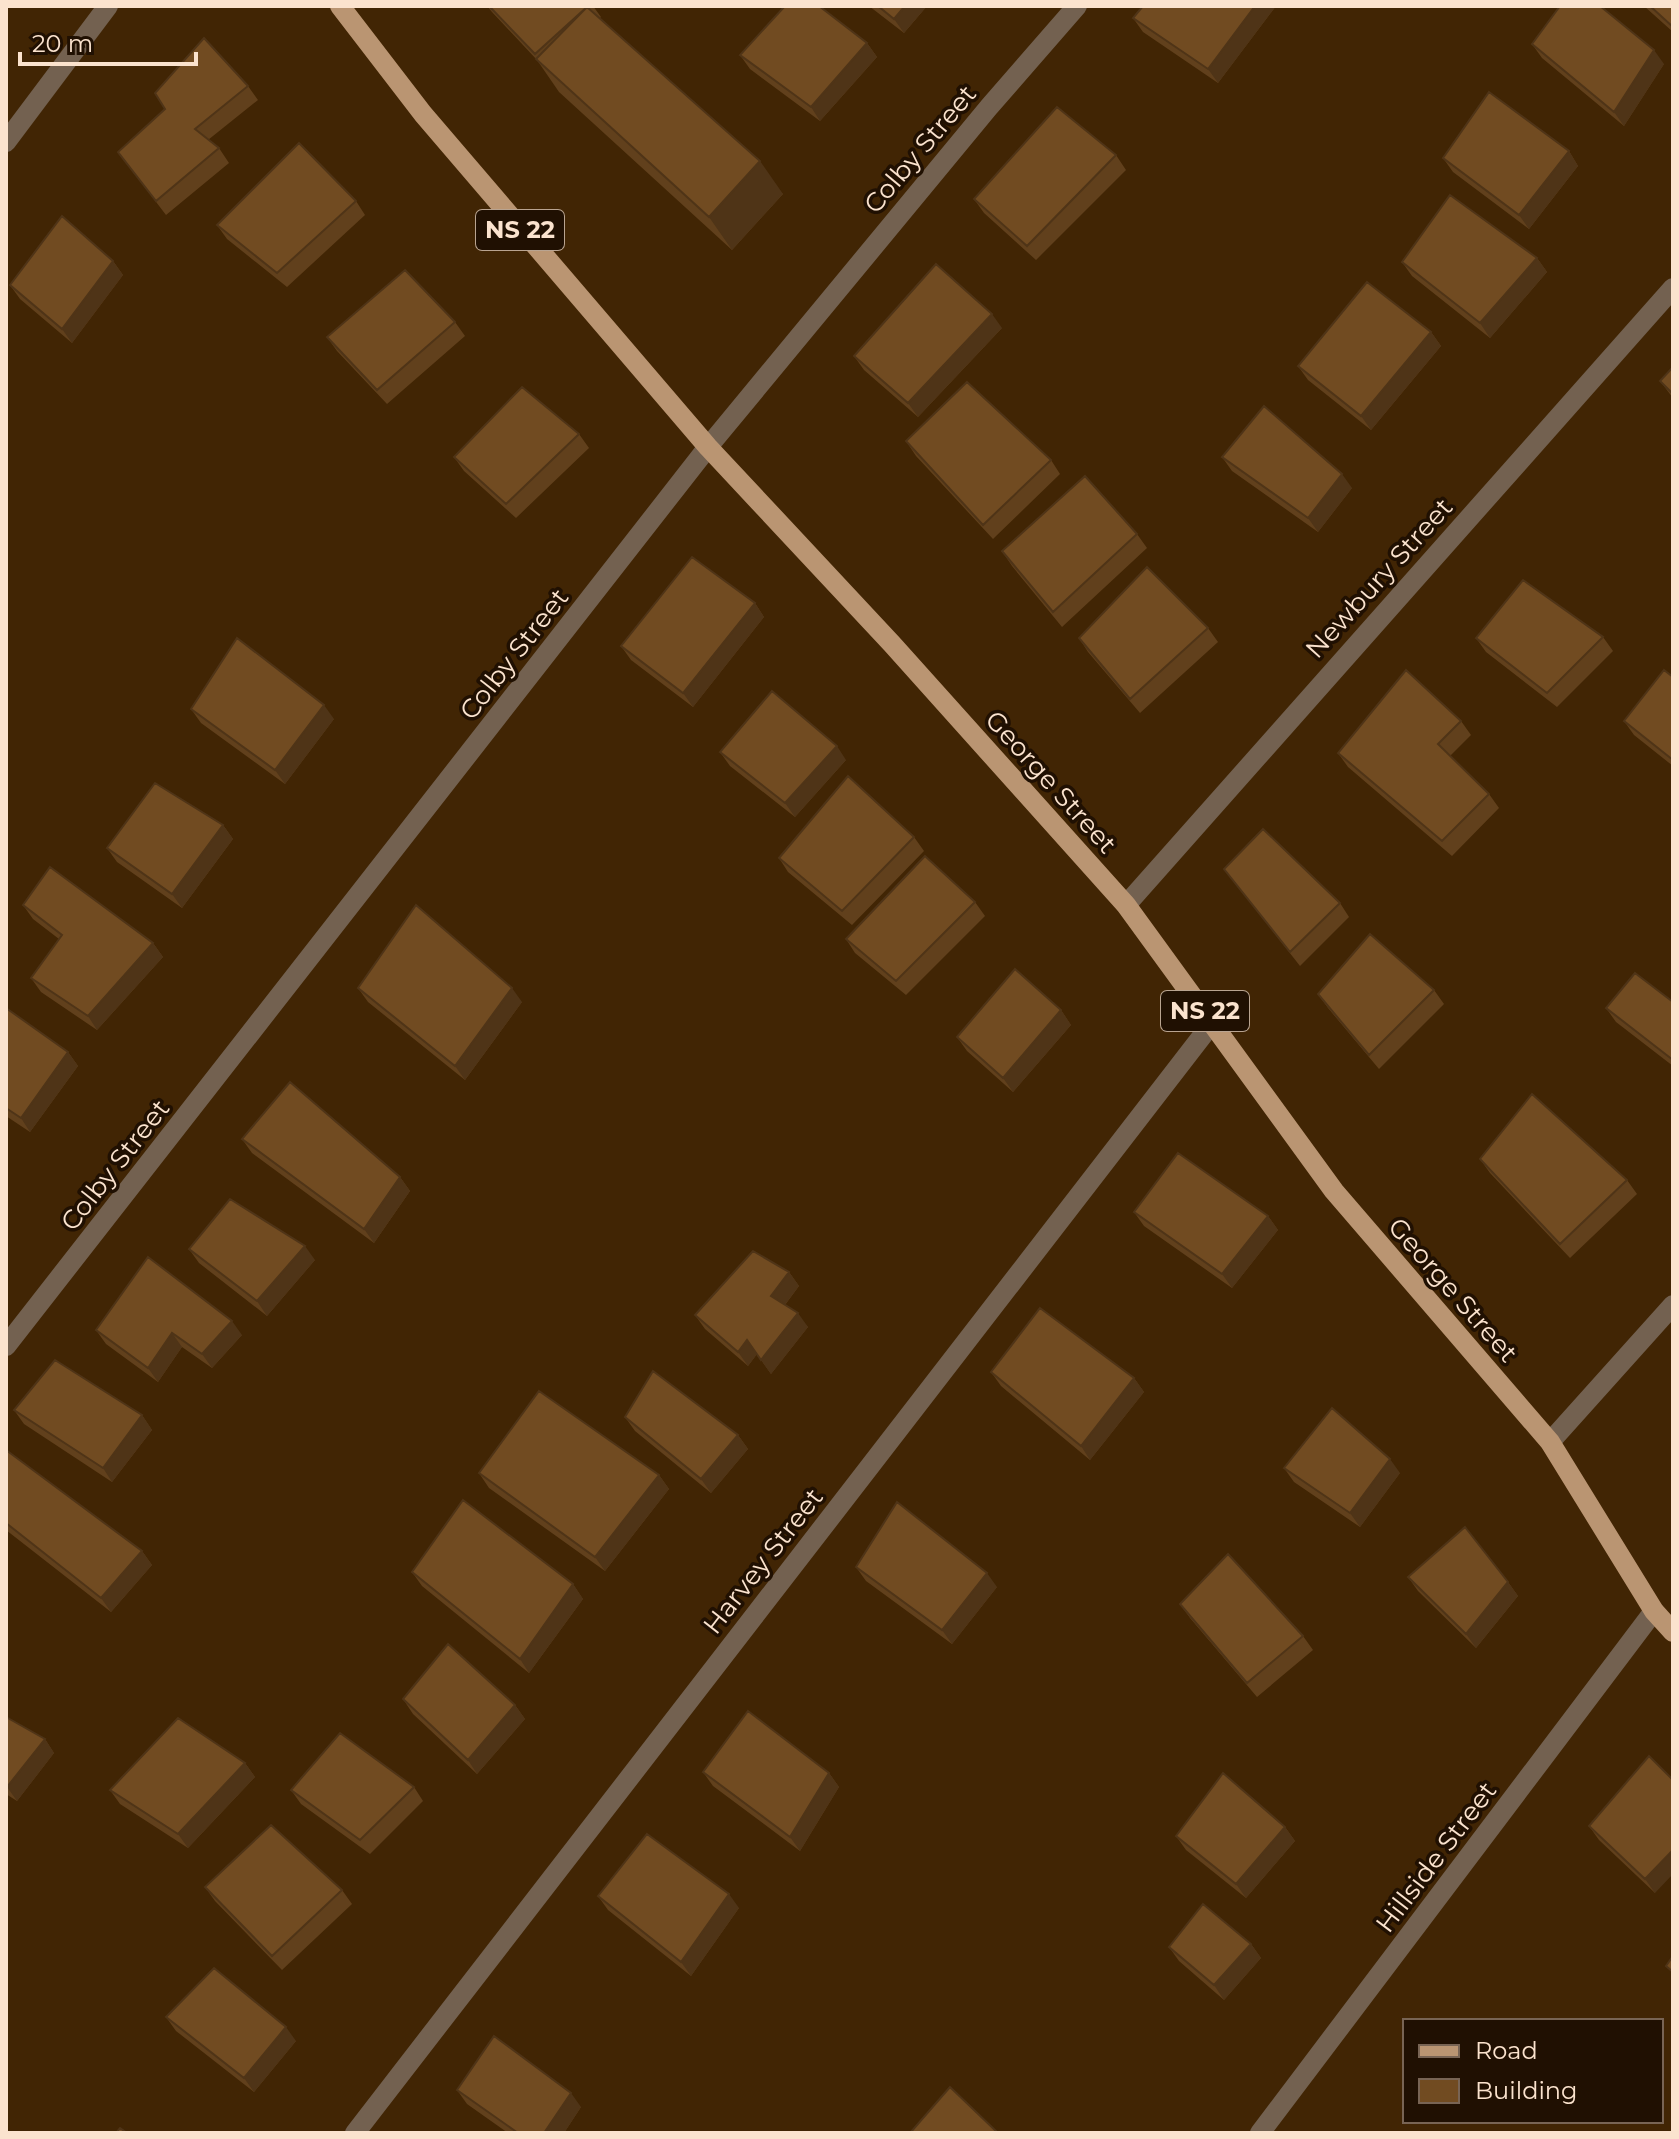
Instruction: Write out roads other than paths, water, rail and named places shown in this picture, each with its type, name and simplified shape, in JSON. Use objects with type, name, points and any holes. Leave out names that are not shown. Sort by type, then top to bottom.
[{"type":"main road","name":"George Street","points":[[340,6],[423,114],[708,447],[892,644],[1126,905],[1334,1191],[1550,1442],[1654,1611],[1673,1632]]},
{"type":"street","points":[[6,142],[108,6]]},
{"type":"street","name":"Colby Street","points":[[6,1346],[708,447],[989,107],[1077,6]]},
{"type":"street","name":"Newbury Street","points":[[1126,905],[1673,288]]},
{"type":"street","name":"Harvey Street","points":[[355,2133],[1213,1022]]},
{"type":"street","points":[[1550,1442],[1673,1305]]},
{"type":"street","name":"Hillside Street","points":[[1260,2133],[1654,1611]]}]
